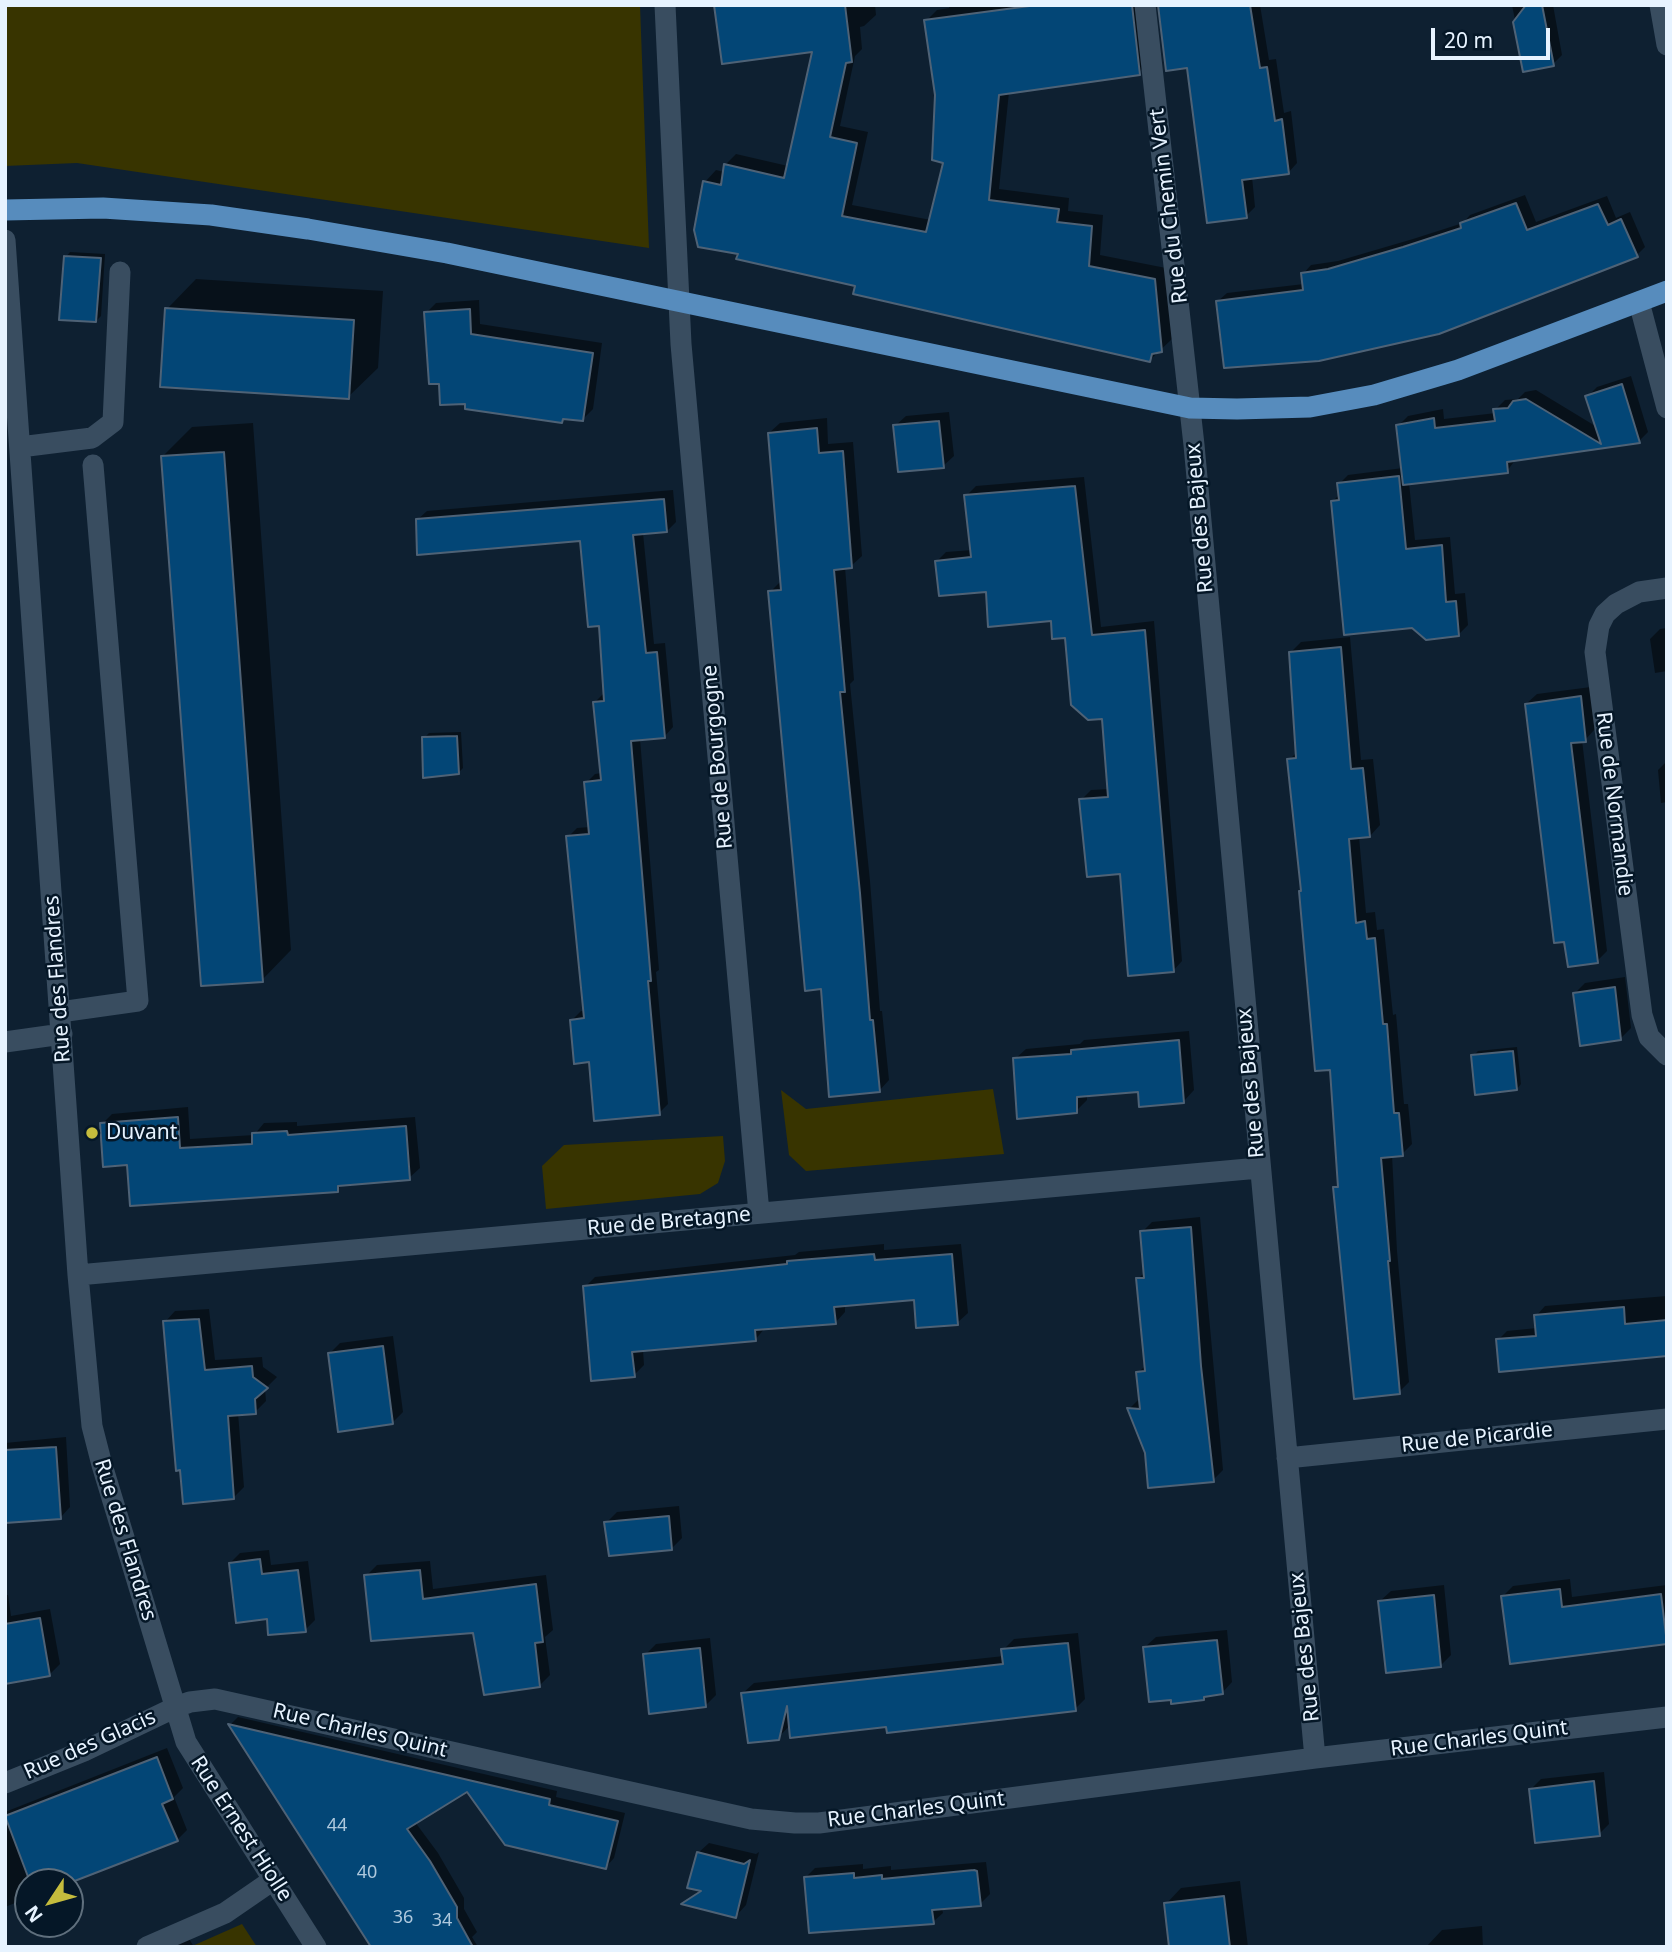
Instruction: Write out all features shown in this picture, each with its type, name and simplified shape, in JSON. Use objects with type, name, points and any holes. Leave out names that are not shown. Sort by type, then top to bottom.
[{"type":"main road","points":[[5,209],[103,208],[252,220],[447,253],[1190,408],[1237,410],[1310,407],[1374,395],[1458,370],[1667,291]]},
{"type":"street","name":"Rue de Bourgogne","points":[[665,5],[679,301],[759,1213]]},
{"type":"street","name":"Rue du Chemin Vert","points":[[1145,5],[1190,408]]},
{"type":"street","points":[[1660,5],[1667,44]]},
{"type":"street","name":"Rue des Flandres","points":[[5,240],[78,1275],[92,1426],[176,1707]]},
{"type":"street","points":[[20,447],[92,438],[113,422],[120,272]]},
{"type":"street","points":[[1639,302],[1667,408]]},
{"type":"street","name":"Rue des Bajeux","points":[[1190,408],[1315,1758]]},
{"type":"street","points":[[60,1012],[138,1001],[93,465]]},
{"type":"street","name":"Rue de Normandie","points":[[1667,588],[1639,592],[1616,604],[1605,614],[1599,626],[1595,652],[1642,1015],[1649,1037],[1667,1055]]},
{"type":"street","points":[[5,1042],[62,1034]]},
{"type":"street","name":"Rue de Bretagne","points":[[78,1275],[1259,1168]]},
{"type":"street","name":"Rue de Picardie","points":[[1287,1458],[1667,1419]]},
{"type":"street","name":"Rue Charles Quint","points":[[176,1707],[203,1700],[227,1700],[751,1819],[795,1823],[1667,1717]]},
{"type":"street","name":"Rue des Glacis","points":[[5,1783],[84,1751],[176,1707]]},
{"type":"street","name":"Rue Ernest Hiolle","points":[[176,1707],[190,1751],[316,1947]]},
{"type":"street","points":[[147,1947],[225,1913],[273,1880]]},
{"type":"shaded area","points":[[5,5],[640,5],[649,248],[77,163],[5,166]]},
{"type":"shaded area","points":[[993,1089],[1004,1154],[806,1171],[789,1155],[781,1090],[806,1109]]},
{"type":"shaded area","points":[[723,1136],[725,1161],[718,1183],[700,1194],[546,1209],[542,1166],[564,1145]]},
{"type":"shaded area","points":[[242,1924],[257,1947],[190,1947]]},
{"type":"building","points":[[714,5],[845,5],[852,62],[846,63],[830,137],[857,143],[842,216],[926,232],[943,163],[932,160],[935,95],[924,20],[1037,5],[1132,5],[1140,75],[999,95],[989,200],[1059,209],[1057,222],[1092,226],[1089,266],[1155,279],[1162,352],[1152,354],[1150,362],[853,294],[855,286],[736,259],[738,254],[698,247],[694,230],[703,181],[721,185],[724,164],[784,178],[812,52],[722,64]]},
{"type":"building","points":[[1158,5],[1250,5],[1260,68],[1267,67],[1275,121],[1282,119],[1289,174],[1242,180],[1247,218],[1207,223],[1187,68],[1166,71]]},
{"type":"building","points":[[1526,5],[1542,5],[1554,66],[1523,72],[1513,22]]},
{"type":"building","points":[[1516,203],[1527,230],[1598,204],[1608,225],[1621,219],[1638,257],[1439,334],[1319,361],[1224,368],[1216,301],[1303,290],[1301,273],[1328,269],[1403,247],[1461,228],[1460,223]]},
{"type":"building","points":[[64,256],[101,258],[96,322],[59,320]]},
{"type":"building","points":[[165,308],[354,320],[349,399],[160,387]]},
{"type":"building","points":[[470,309],[471,334],[593,353],[583,421],[563,419],[562,423],[465,409],[465,404],[440,405],[439,384],[429,384],[424,312]]},
{"type":"building","points":[[1622,384],[1640,443],[1507,462],[1508,473],[1403,485],[1396,425],[1434,418],[1435,428],[1495,421],[1493,409],[1508,408],[1513,401],[1526,399],[1601,444],[1585,396]]},
{"type":"building","points":[[939,421],[944,468],[898,472],[893,425]]},
{"type":"building","points":[[817,428],[819,453],[843,451],[852,568],[834,570],[845,692],[840,692],[870,1020],[873,1020],[880,1092],[829,1097],[821,989],[805,991],[768,591],[781,590],[768,433]]},
{"type":"building","points":[[224,452],[263,982],[201,986],[161,456]]},
{"type":"building","points":[[1399,476],[1406,549],[1442,545],[1446,602],[1456,601],[1459,636],[1426,640],[1412,628],[1344,635],[1331,501],[1339,500],[1337,483]]},
{"type":"building","points":[[1075,486],[1092,635],[1145,630],[1174,972],[1128,976],[1120,874],[1087,877],[1079,799],[1108,797],[1102,719],[1088,720],[1071,705],[1065,638],[1052,639],[1051,621],[988,627],[986,592],[939,596],[935,561],[971,557],[964,495]]},
{"type":"building","points":[[664,499],[667,532],[633,535],[646,653],[657,652],[665,738],[631,741],[660,1115],[594,1121],[589,1062],[574,1064],[570,1020],[584,1018],[566,836],[589,834],[584,782],[601,780],[593,702],[604,701],[599,626],[588,627],[580,541],[417,555],[416,519]]},
{"type":"building","points":[[1341,647],[1351,769],[1363,768],[1370,837],[1349,839],[1356,923],[1365,921],[1367,939],[1375,938],[1383,1024],[1387,1024],[1394,1113],[1399,1113],[1403,1156],[1381,1158],[1400,1394],[1354,1399],[1333,1187],[1338,1187],[1330,1070],[1315,1071],[1301,891],[1287,759],[1296,758],[1289,652]]},
{"type":"building","points":[[1581,696],[1586,742],[1571,743],[1598,963],[1568,967],[1564,942],[1554,943],[1525,704]]},
{"type":"building","points":[[457,736],[459,774],[423,778],[422,737]]},
{"type":"building","points":[[1615,987],[1621,1040],[1580,1046],[1573,993]]},
{"type":"building","points":[[1179,1040],[1184,1103],[1139,1107],[1138,1092],[1077,1097],[1077,1113],[1017,1119],[1013,1058],[1071,1054],[1071,1050]]},
{"type":"building","points":[[1513,1051],[1517,1090],[1475,1095],[1471,1055]]},
{"type":"building","points":[[178,1117],[180,1148],[252,1144],[252,1133],[287,1131],[288,1135],[406,1126],[410,1180],[338,1186],[338,1192],[130,1206],[127,1165],[103,1167],[100,1123]]},
{"type":"building","points":[[1191,1227],[1201,1366],[1214,1482],[1148,1488],[1145,1453],[1127,1408],[1140,1409],[1136,1372],[1145,1371],[1136,1278],[1144,1278],[1140,1231]]},
{"type":"building","points":[[874,1254],[875,1260],[952,1254],[958,1325],[916,1328],[914,1300],[834,1307],[836,1324],[755,1330],[756,1341],[632,1352],[635,1377],[591,1381],[583,1286],[787,1264],[787,1261]]},
{"type":"building","points":[[1624,1307],[1625,1324],[1667,1320],[1667,1356],[1499,1372],[1496,1339],[1536,1336],[1534,1315]]},
{"type":"building","points":[[199,1319],[205,1370],[252,1366],[253,1377],[268,1388],[255,1399],[256,1414],[228,1416],[234,1499],[183,1504],[180,1470],[176,1471],[163,1321]]},
{"type":"building","points":[[383,1346],[393,1424],[338,1432],[328,1353]]},
{"type":"building","points":[[56,1447],[61,1519],[5,1523],[5,1450]]},
{"type":"building","points":[[669,1516],[672,1550],[609,1556],[604,1522]]},
{"type":"building","points":[[260,1559],[262,1574],[298,1570],[306,1632],[268,1635],[267,1619],[236,1623],[229,1563]]},
{"type":"building","points":[[420,1570],[423,1599],[536,1584],[543,1642],[535,1643],[540,1687],[484,1695],[473,1633],[371,1641],[364,1575]]},
{"type":"building","points":[[1560,1589],[1562,1607],[1661,1594],[1667,1644],[1510,1664],[1501,1596]]},
{"type":"building","points":[[1434,1595],[1441,1667],[1386,1673],[1378,1601]]},
{"type":"building","points":[[40,1618],[50,1676],[5,1684],[5,1624]]},
{"type":"building","points":[[1217,1640],[1223,1694],[1204,1697],[1204,1700],[1171,1704],[1171,1700],[1149,1702],[1143,1647]]},
{"type":"building","points":[[1068,1643],[1076,1711],[887,1733],[886,1727],[790,1738],[787,1706],[779,1740],[748,1743],[741,1693],[1003,1664],[1001,1649]]},
{"type":"building","points":[[700,1648],[706,1707],[649,1714],[643,1654]]},
{"type":"building","points":[[228,1724],[550,1799],[549,1805],[618,1821],[606,1869],[505,1845],[467,1792],[407,1829],[457,1907],[457,1918],[473,1947],[371,1947]]},
{"type":"building","points":[[157,1757],[173,1799],[162,1804],[178,1841],[84,1877],[84,1868],[25,1868],[5,1816]]},
{"type":"building","points":[[1594,1781],[1600,1836],[1535,1843],[1529,1789]]},
{"type":"building","points":[[697,1852],[744,1864],[750,1860],[736,1918],[681,1904],[701,1891],[687,1888]]},
{"type":"building","points":[[977,1871],[981,1906],[932,1910],[934,1924],[809,1933],[804,1877],[854,1873],[854,1878],[882,1875],[882,1879]]},
{"type":"building","points":[[1224,1896],[1230,1947],[1169,1947],[1164,1903]]},
{"type":"place","name":"Duvant","points":[[92,1133]]}]
